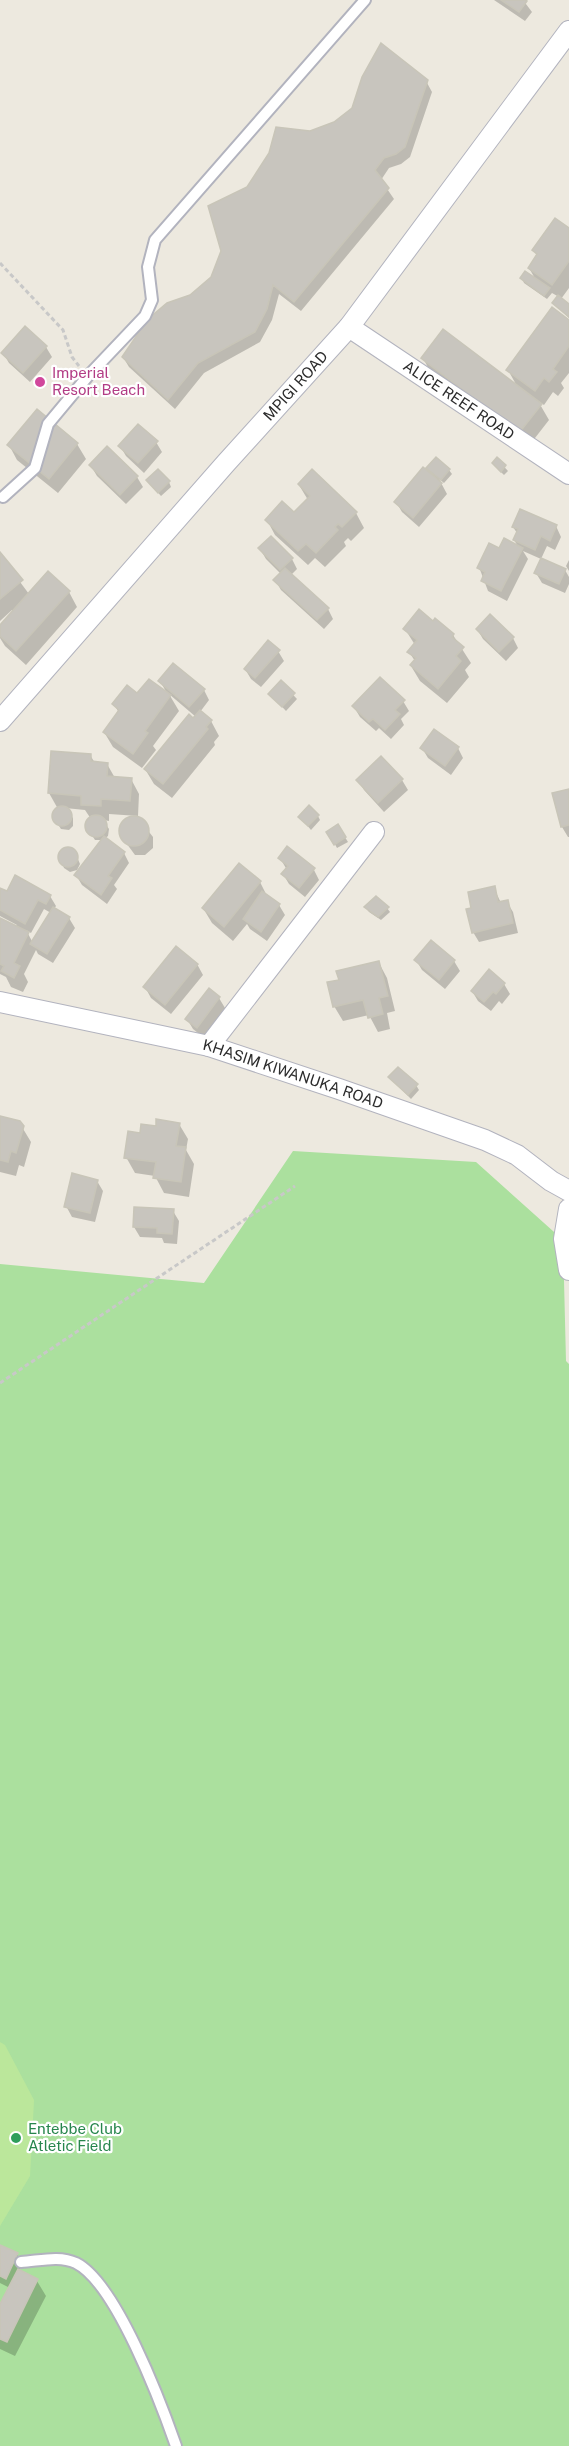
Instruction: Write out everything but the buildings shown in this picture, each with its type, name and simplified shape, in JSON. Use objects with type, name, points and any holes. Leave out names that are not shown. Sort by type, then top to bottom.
[{"type":"street","name":"MPIGI ROAD","points":[[0,721],[349,327],[569,31]]},
{"type":"street","name":"ALICE REEF ROAD","points":[[349,327],[569,474]]},
{"type":"street","points":[[209,1046],[374,832]]},
{"type":"street","name":"KHASIM KIWANUKA ROAD","points":[[0,1002],[209,1046],[485,1140],[517,1155],[551,1181],[569,1191]]},
{"type":"street","points":[[569,1209],[564,1239],[569,1270]]},
{"type":"lane","points":[[3,497],[35,468],[48,424],[88,376],[146,316],[152,300],[148,267],[155,240],[365,0]]},
{"type":"lane","points":[[21,2262],[58,2258],[75,2263],[95,2279],[109,2298],[135,2346],[161,2402],[176,2446]]},
{"type":"path","points":[[0,263],[63,330],[72,357],[88,376]]},
{"type":"path","points":[[0,1383],[295,1186]]},
{"type":"green space","points":[[293,1151],[476,1162],[563,1240],[566,1361],[569,1364],[569,2446],[0,2446],[0,1264],[204,1283]]},
{"type":"green space","name":"Entebbe Club Atletic Field","points":[[0,2042],[5,2045],[34,2100],[30,2176],[0,2226]]},
{"type":"place","name":"Imperial Resort Beach","points":[[40,382]]},
{"type":"place","name":"Entebbe Club Atletic Field","points":[[16,2138]]}]
